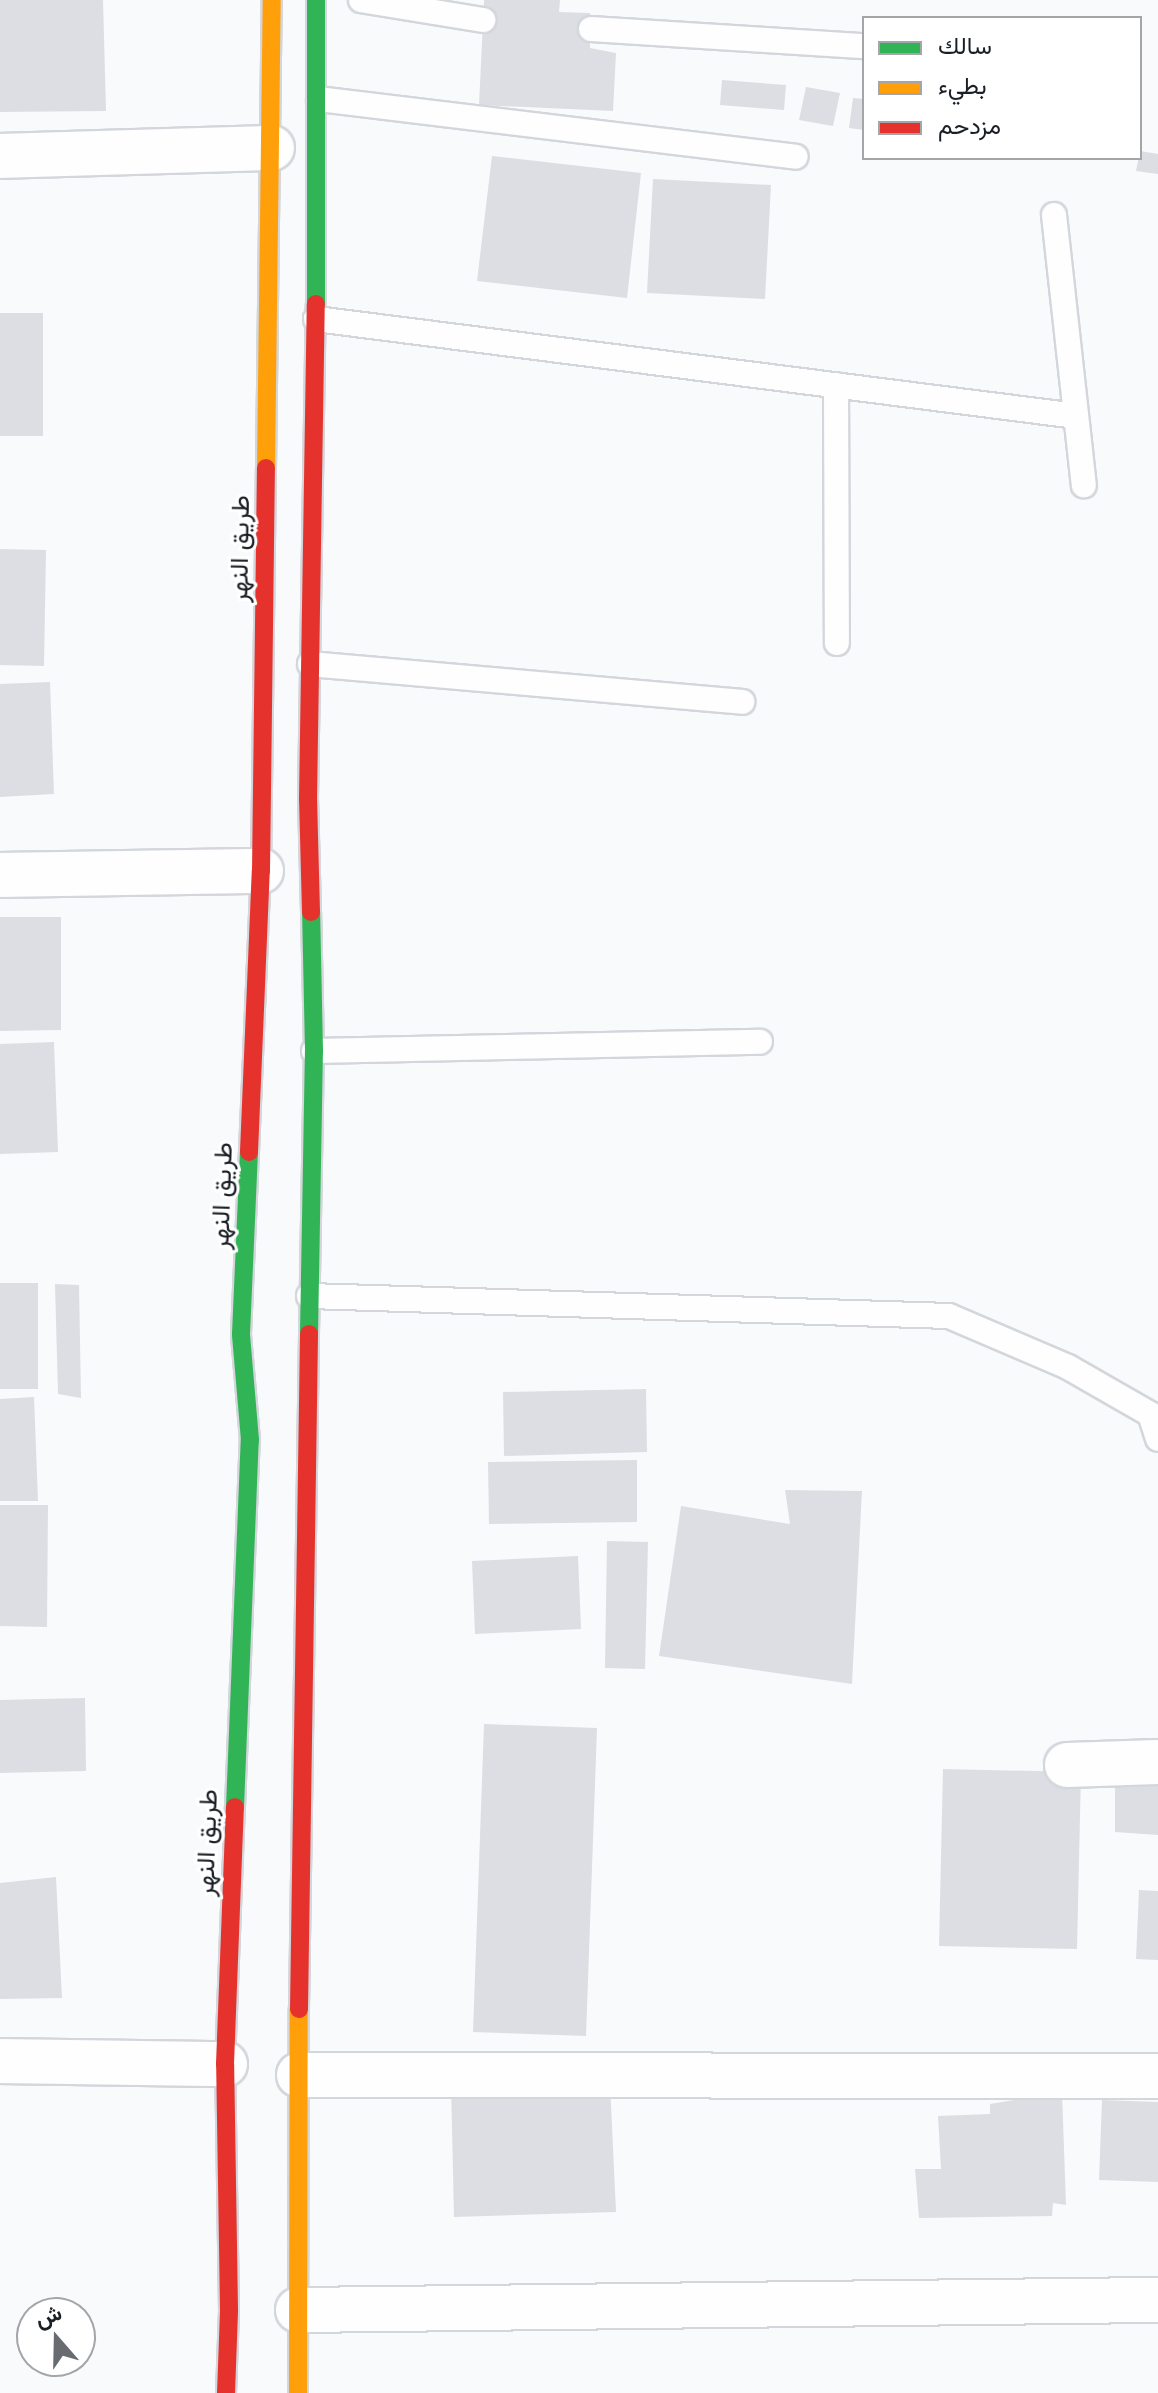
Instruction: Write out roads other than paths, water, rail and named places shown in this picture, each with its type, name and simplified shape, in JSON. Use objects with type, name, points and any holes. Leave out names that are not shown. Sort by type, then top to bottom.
[{"type":"main road","name":"طريق النهر","points":[[226,2393],[229,2310],[225,2064],[250,1440],[241,1334],[250,1289],[261,871],[272,0]]},
{"type":"main road","points":[[298,2393],[303,1295],[314,1051],[308,799],[319,99],[316,0]]},
{"type":"street","points":[[0,156],[272,148]]},
{"type":"street","points":[[0,875],[261,871]]},
{"type":"street","points":[[1067,1765],[1158,1762]]},
{"type":"street","points":[[0,2061],[225,2064]]},
{"type":"street","points":[[299,2075],[1158,2076]]},
{"type":"street","points":[[298,2310],[1158,2300]]},
{"type":"lane","points":[[361,0],[483,20]]},
{"type":"lane","points":[[591,29],[862,46]]},
{"type":"lane","points":[[319,99],[795,157]]},
{"type":"lane","points":[[1054,215],[1084,485]]},
{"type":"lane","points":[[316,319],[1076,416]]},
{"type":"lane","points":[[836,385],[837,643]]},
{"type":"lane","points":[[310,664],[742,702]]},
{"type":"lane","points":[[314,1051],[760,1042]]},
{"type":"lane","points":[[303,1295],[949,1316],[1068,1367],[1150,1414],[1158,1439]]}]
